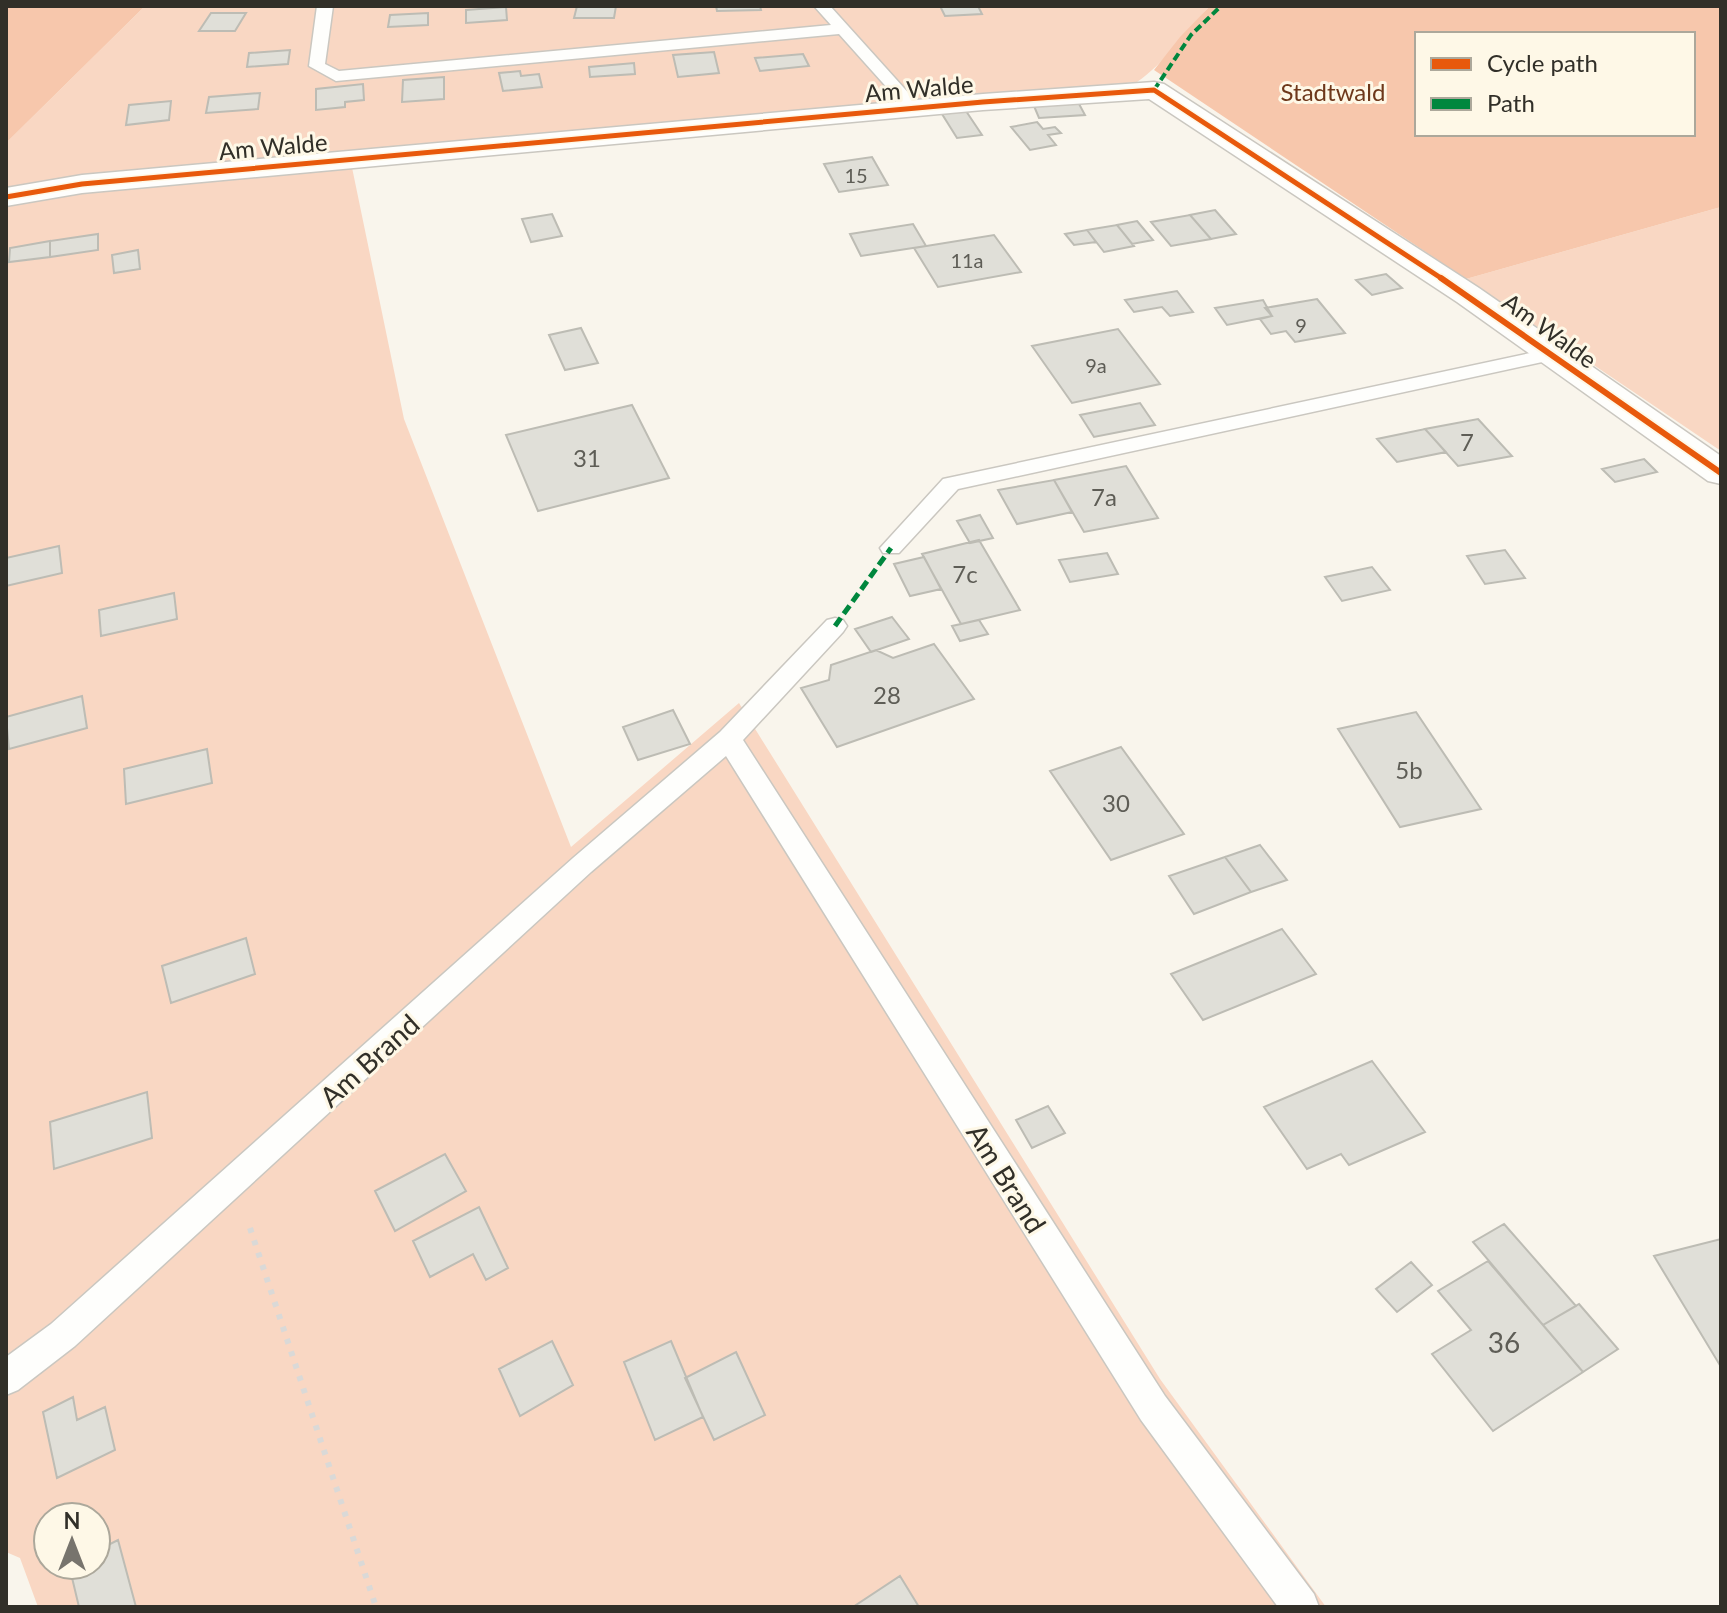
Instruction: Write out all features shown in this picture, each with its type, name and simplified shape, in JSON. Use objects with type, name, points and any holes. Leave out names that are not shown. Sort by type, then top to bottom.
[{"type":"street","name":"Am Walde","points":[[6,197],[82,184],[914,108],[1154,90],[1468,295],[1549,355],[1721,473]]},
{"type":"lane","points":[[325,6],[317,66],[336,76],[843,29]]},
{"type":"lane","points":[[822,6],[914,108]]},
{"type":"lane","name":"Am Walde","points":[[891,548],[951,484],[1549,355]]},
{"type":"lane","name":"Am Brand","points":[[6,1378],[63,1335],[582,865],[729,739],[835,626]]},
{"type":"lane","name":"Am Brand","points":[[729,739],[1153,1408],[1301,1607]]},
{"type":"path","points":[[235,1182],[376,1607]]},
{"type":"shaded area","points":[[145,6],[1210,6],[1166,56],[1137,82],[349,153],[404,419],[571,847],[739,703],[1160,1379],[1326,1607],[38,1607],[20,1558],[6,1552],[6,143]]},
{"type":"shaded area","points":[[1721,207],[1721,451],[1466,279]]},
{"type":"green space","points":[[6,6],[145,6],[6,143]]},
{"type":"green space","name":"Stadtwald","points":[[1210,6],[1721,6],[1721,207],[1466,279],[1154,70]]},
{"type":"building","points":[[577,6],[616,6],[614,18],[574,18]]},
{"type":"building","points":[[716,6],[760,6],[761,10],[717,11]]},
{"type":"building","points":[[940,6],[978,6],[982,14],[945,16]]},
{"type":"building","points":[[506,7],[507,20],[466,23],[466,10]]},
{"type":"building","points":[[211,13],[246,13],[235,31],[199,31]]},
{"type":"building","points":[[428,13],[428,25],[388,27],[390,15]]},
{"type":"building","points":[[290,50],[288,64],[247,67],[249,53]]},
{"type":"building","points":[[714,52],[719,73],[678,77],[673,55]]},
{"type":"building","points":[[803,54],[809,66],[760,71],[755,58]]},
{"type":"building","points":[[634,63],[635,74],[590,77],[589,67]]},
{"type":"building","points":[[520,71],[521,76],[539,74],[542,87],[503,91],[499,73]]},
{"type":"building","points":[[444,77],[444,99],[402,102],[403,80]]},
{"type":"building","points":[[363,84],[364,100],[345,102],[345,107],[316,110],[316,89]]},
{"type":"building","points":[[260,93],[258,109],[206,113],[209,97]]},
{"type":"building","points":[[171,101],[169,120],[126,125],[129,105]]},
{"type":"building","points":[[1078,102],[1085,115],[1039,118],[1034,106]]},
{"type":"building","points":[[966,111],[982,135],[957,138],[942,114]]},
{"type":"building","points":[[1037,122],[1043,129],[1055,127],[1061,133],[1048,135],[1056,145],[1030,150],[1011,127]]},
{"type":"building","points":[[872,157],[888,185],[839,192],[824,164]]},
{"type":"building","points":[[1215,210],[1236,234],[1211,239],[1190,215]]},
{"type":"building","points":[[552,214],[562,236],[531,242],[522,219]]},
{"type":"building","points":[[1190,215],[1211,239],[1171,246],[1151,222]]},
{"type":"building","points":[[1137,221],[1153,240],[1132,244],[1117,225]]},
{"type":"building","points":[[913,224],[926,246],[861,256],[850,234]]},
{"type":"building","points":[[1117,225],[1134,246],[1104,252],[1087,230]]},
{"type":"building","points":[[1087,230],[1096,242],[1074,245],[1065,234]]},
{"type":"building","points":[[98,234],[98,250],[50,257],[50,241]]},
{"type":"building","points":[[994,235],[1021,272],[938,287],[914,248]]},
{"type":"building","points":[[50,241],[50,257],[9,262],[10,248]]},
{"type":"building","points":[[138,250],[140,269],[114,273],[112,255]]},
{"type":"building","points":[[1386,274],[1402,288],[1372,295],[1356,280]]},
{"type":"building","points":[[1177,291],[1193,312],[1170,316],[1162,307],[1134,312],[1125,300]]},
{"type":"building","points":[[1317,299],[1345,333],[1295,342],[1286,331],[1271,334],[1260,319],[1272,316],[1265,308]]},
{"type":"building","points":[[1263,300],[1272,316],[1227,325],[1215,308]]},
{"type":"building","points":[[581,328],[598,363],[565,370],[549,335]]},
{"type":"building","points":[[1118,329],[1160,384],[1072,403],[1032,346]]},
{"type":"building","points":[[1140,403],[1155,425],[1094,437],[1080,415]]},
{"type":"building","points":[[632,405],[669,478],[538,511],[506,435]]},
{"type":"building","points":[[1478,419],[1512,456],[1458,466],[1425,429]]},
{"type":"building","points":[[1425,429],[1446,452],[1397,462],[1377,439]]},
{"type":"building","points":[[1644,459],[1657,472],[1615,482],[1602,469]]},
{"type":"building","points":[[1126,466],[1158,518],[1084,532],[1054,480]]},
{"type":"building","points":[[1054,480],[1072,512],[1017,524],[998,490]]},
{"type":"building","points":[[980,515],[993,538],[970,543],[957,521]]},
{"type":"building","points":[[979,540],[1020,610],[961,624],[922,554]]},
{"type":"building","points":[[59,546],[62,573],[6,586],[6,558]]},
{"type":"building","points":[[1505,550],[1525,578],[1485,584],[1467,556]]},
{"type":"building","points":[[1107,553],[1118,574],[1070,582],[1059,560]]},
{"type":"building","points":[[924,557],[941,589],[910,596],[894,564]]},
{"type":"building","points":[[1372,567],[1390,590],[1342,601],[1325,577]]},
{"type":"building","points":[[174,593],[177,619],[101,636],[99,610]]},
{"type":"building","points":[[892,617],[909,639],[871,652],[855,629]]},
{"type":"building","points":[[979,620],[988,634],[960,641],[952,626]]},
{"type":"building","points":[[934,644],[974,699],[837,747],[801,688],[829,680],[831,665],[876,650],[893,658]]},
{"type":"building","points":[[82,696],[87,728],[9,749],[6,717]]},
{"type":"building","points":[[673,710],[690,744],[638,760],[623,727]]},
{"type":"building","points":[[1416,712],[1481,809],[1400,827],[1338,729]]},
{"type":"building","points":[[1121,747],[1184,834],[1111,860],[1050,771]]},
{"type":"building","points":[[207,749],[212,783],[126,804],[124,769]]},
{"type":"building","points":[[1260,845],[1287,880],[1251,892],[1225,857]]},
{"type":"building","points":[[1225,857],[1251,892],[1194,914],[1169,876]]},
{"type":"building","points":[[1282,929],[1316,974],[1203,1020],[1171,974]]},
{"type":"building","points":[[246,938],[255,974],[171,1003],[162,966]]},
{"type":"building","points":[[1372,1061],[1425,1132],[1349,1165],[1341,1154],[1307,1169],[1264,1107]]},
{"type":"building","points":[[147,1092],[152,1138],[54,1169],[50,1122]]},
{"type":"building","points":[[1048,1106],[1065,1133],[1032,1148],[1016,1120]]},
{"type":"building","points":[[445,1154],[466,1191],[395,1231],[375,1191]]},
{"type":"building","points":[[479,1207],[508,1268],[486,1280],[473,1254],[430,1277],[413,1241]]},
{"type":"building","points":[[1504,1224],[1576,1306],[1543,1325],[1473,1242]]},
{"type":"building","points":[[1721,1239],[1721,1367],[1654,1256]]},
{"type":"building","points":[[1488,1261],[1583,1372],[1493,1431],[1432,1354],[1471,1330],[1438,1291]]},
{"type":"building","points":[[1411,1262],[1432,1285],[1397,1312],[1376,1289]]},
{"type":"building","points":[[1579,1304],[1618,1349],[1583,1372],[1543,1325]]},
{"type":"building","points":[[552,1341],[573,1385],[520,1416],[499,1369]]},
{"type":"building","points":[[671,1341],[703,1417],[655,1440],[624,1362]]},
{"type":"building","points":[[736,1352],[765,1415],[714,1440],[685,1378]]},
{"type":"building","points":[[73,1397],[77,1420],[105,1407],[115,1450],[57,1478],[43,1412]]},
{"type":"building","points":[[118,1540],[136,1607],[79,1607],[73,1581],[112,1581],[112,1543]]},
{"type":"building","points":[[900,1576],[919,1607],[853,1607]]},
{"type":"marked path","points":[[1154,90],[1191,35],[1221,6]]},
{"type":"marked path","points":[[835,626],[891,548]]},
{"type":"cycle path","points":[[6,197],[82,184],[983,102],[1154,90],[1468,295],[1721,473]]}]
